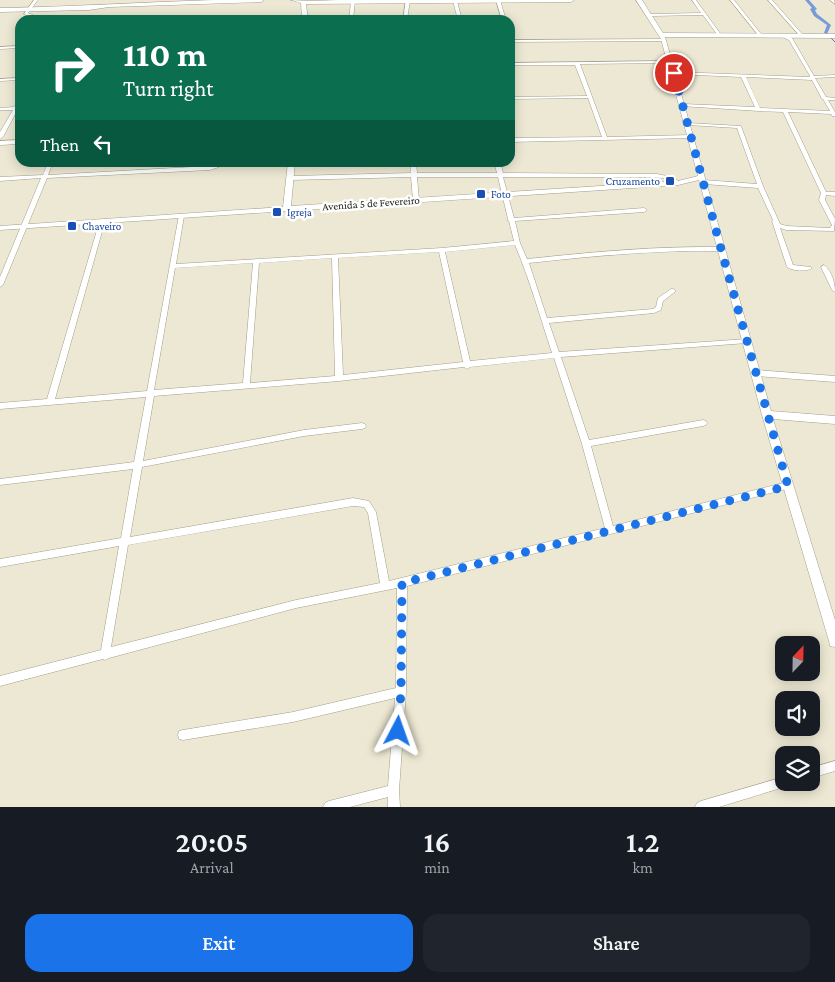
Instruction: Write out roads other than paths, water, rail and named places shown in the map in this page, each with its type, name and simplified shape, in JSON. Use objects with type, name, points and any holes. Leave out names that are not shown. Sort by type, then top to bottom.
[{"type":"street","points":[[26,14],[36,0]]},
{"type":"street","points":[[0,10],[261,0]]},
{"type":"street","points":[[294,0],[303,3],[408,0],[571,0]]},
{"type":"street","points":[[406,15],[408,0]]},
{"type":"street","points":[[498,0],[502,15]]},
{"type":"street","points":[[640,0],[663,38],[671,62],[767,415],[835,641]]},
{"type":"street","points":[[694,0],[720,36]]},
{"type":"street","points":[[732,0],[760,35]]},
{"type":"street","points":[[770,0],[796,37],[812,78],[834,115]]},
{"type":"street","points":[[832,0],[835,3]]},
{"type":"street","points":[[351,15],[352,1]]},
{"type":"street","points":[[455,1],[459,15]]},
{"type":"street","points":[[303,3],[304,15]]},
{"type":"street","points":[[0,14],[29,15]]},
{"type":"street","points":[[650,15],[705,14]]},
{"type":"street","points":[[515,41],[760,35],[796,37],[833,36]]},
{"type":"street","points":[[1,46],[15,47]]},
{"type":"street","points":[[515,64],[671,62]]},
{"type":"street","points":[[577,63],[605,139]]},
{"type":"street","points":[[674,73],[812,78],[835,76]]},
{"type":"street","points":[[743,76],[759,110]]},
{"type":"street","points":[[0,80],[15,79]]},
{"type":"street","points":[[515,98],[590,97]]},
{"type":"street","points":[[823,98],[835,99]]},
{"type":"street","points":[[682,105],[834,115]]},
{"type":"street","points":[[0,109],[15,108]]},
{"type":"street","points":[[0,137],[15,110]]},
{"type":"street","points":[[775,221],[778,225],[786,228],[832,230],[835,226],[822,200],[824,193],[785,111]]},
{"type":"street","points":[[688,124],[739,127],[775,221],[790,267],[809,268]]},
{"type":"street","points":[[515,140],[691,137]]},
{"type":"street","points":[[0,143],[15,142]]},
{"type":"street","points":[[0,285],[1,278],[49,167]]},
{"type":"street","points":[[0,179],[214,167]]},
{"type":"street","points":[[287,209],[291,167]]},
{"type":"street","points":[[413,167],[416,200]]},
{"type":"street","points":[[498,167],[503,195],[517,243],[525,261],[586,444],[610,529]]},
{"type":"street","points":[[290,178],[659,176],[672,178],[680,183]]},
{"type":"street","points":[[704,182],[760,186]]},
{"type":"street","name":"Avenida 5 de Fevereiro","points":[[0,228],[704,182]]},
{"type":"street","points":[[824,193],[835,194]]},
{"type":"street","points":[[510,220],[644,210]]},
{"type":"street","points":[[105,655],[123,542],[181,216]]},
{"type":"street","points":[[50,402],[102,221]]},
{"type":"street","points":[[777,229],[835,232]]},
{"type":"street","points":[[172,266],[442,250],[517,243]]},
{"type":"street","points":[[525,261],[625,250],[721,249]]},
{"type":"street","points":[[442,250],[467,366]]},
{"type":"street","points":[[335,257],[338,378]]},
{"type":"street","points":[[246,386],[256,261]]},
{"type":"street","points":[[824,267],[835,290]]},
{"type":"street","points":[[544,321],[654,311],[659,308],[660,300],[673,291]]},
{"type":"street","points":[[0,406],[338,378],[467,366],[555,355],[747,342]]},
{"type":"street","points":[[756,373],[835,380]]},
{"type":"street","points":[[767,415],[835,420]]},
{"type":"street","points":[[586,444],[704,423]]},
{"type":"street","points":[[0,482],[137,465],[304,433],[362,426]]},
{"type":"street","points":[[0,681],[296,604],[402,583],[610,529],[788,486]]},
{"type":"street","points":[[0,563],[353,502],[366,504],[372,512],[385,586]]},
{"type":"street","points":[[394,807],[401,692],[402,583]]},
{"type":"street","points":[[183,735],[293,717],[401,692]]},
{"type":"street","points":[[820,770],[835,766]]},
{"type":"street","points":[[701,807],[775,785]]},
{"type":"street","points":[[329,807],[394,790]]},
{"type":"waterway","points":[[807,0],[815,9],[812,9],[815,15],[829,25],[826,33]]},
{"type":"waterway","points":[[826,33],[835,42]]},
{"type":"place","name":"Cruzamento","points":[[670,181]]},
{"type":"place","name":"Foto","points":[[481,194]]},
{"type":"place","name":"Igreja","points":[[277,212]]},
{"type":"place","name":"Chaveiro","points":[[72,226]]}]
